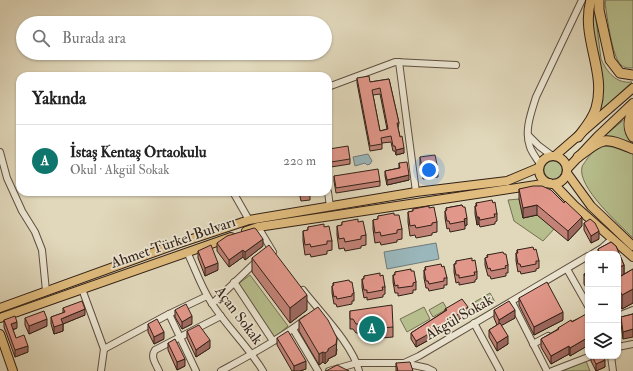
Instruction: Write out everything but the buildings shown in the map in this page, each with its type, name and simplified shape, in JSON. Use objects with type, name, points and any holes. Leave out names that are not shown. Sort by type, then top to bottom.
[{"type":"highway","points":[[578,137],[589,123],[596,108],[598,96],[599,83],[590,40],[588,20],[591,0]]},
{"type":"highway","points":[[599,0],[599,10],[610,60],[620,73],[633,75]]},
{"type":"highway","points":[[633,110],[628,122],[629,129],[633,137]]},
{"type":"highway","points":[[578,156],[598,142],[606,140],[614,141],[633,148]]},
{"type":"main road","points":[[633,88],[578,137],[553,155],[543,160],[539,166],[542,178],[551,184],[633,257]]},
{"type":"main road","points":[[551,184],[562,181],[578,156],[633,102]]},
{"type":"main road","points":[[553,155],[564,160],[568,171],[591,206],[633,246]]},
{"type":"main road","name":"Ahmet Türkel Bulvarı","points":[[0,308],[176,244],[249,220],[416,192],[507,181],[539,166]]},
{"type":"main road","name":"Ahmet Türkel Bulvarı","points":[[0,318],[258,227],[551,184]]},
{"type":"main road","points":[[0,334],[13,371]]},
{"type":"street","points":[[539,166],[530,148],[527,134],[532,108],[582,0]]},
{"type":"street","points":[[332,85],[394,62],[456,65]]},
{"type":"street","points":[[399,62],[416,192]]},
{"type":"street","points":[[527,134],[539,146],[553,155]]},
{"type":"street","points":[[0,152],[7,178],[22,210],[35,232],[42,250],[46,291]]},
{"type":"street","points":[[235,196],[249,220]]},
{"type":"street","points":[[329,196],[330,207]]},
{"type":"street","points":[[258,227],[275,255]]},
{"type":"street","points":[[597,251],[612,239]]},
{"type":"street","points":[[265,253],[270,248]]},
{"type":"street","name":"Açan Sokak","points":[[187,252],[212,304],[252,354],[263,371]]},
{"type":"street","points":[[212,304],[260,258]]},
{"type":"street","name":"Akgül Sokak","points":[[329,371],[357,363],[404,363],[419,356],[512,302],[585,258]]},
{"type":"street","points":[[567,269],[585,299]]},
{"type":"street","points":[[234,282],[273,341]]},
{"type":"street","points":[[299,285],[344,342],[357,363],[359,371]]},
{"type":"street","points":[[82,289],[104,349],[101,371]]},
{"type":"street","points":[[104,349],[169,314],[207,296]]},
{"type":"street","points":[[512,302],[547,371]]},
{"type":"street","points":[[221,371],[293,329],[318,309]]},
{"type":"street","points":[[621,315],[633,310]]},
{"type":"street","points":[[169,314],[196,371]]},
{"type":"street","points":[[159,371],[153,357],[155,350],[221,316]]},
{"type":"street","points":[[474,323],[500,371]]},
{"type":"street","points":[[293,329],[318,371]]},
{"type":"street","points":[[533,344],[554,332]]},
{"type":"street","points":[[621,346],[633,344]]},
{"type":"street","points":[[552,371],[585,358]]},
{"type":"street","points":[[611,359],[613,371]]},
{"type":"street","points":[[404,363],[434,371]]},
{"type":"green space","points":[[606,0],[633,0],[633,68],[622,66],[615,54],[605,3]]},
{"type":"green space","points":[[592,3],[594,3],[601,59],[603,64],[609,73],[617,79],[632,82],[596,115]]},
{"type":"green space","points":[[626,118],[629,138],[633,143],[633,146],[603,137]]},
{"type":"green space","points":[[604,146],[613,147],[633,154],[633,238],[600,205],[586,185],[582,175],[582,167],[587,159],[591,154]]},
{"type":"green space","points":[[553,161],[559,164],[562,170],[559,176],[553,179],[547,176],[544,170],[547,164]]},
{"type":"green space","points":[[519,199],[523,218],[537,215],[554,229],[543,241],[514,221],[508,200]]},
{"type":"green space","points":[[250,275],[288,326],[274,338],[238,284]]},
{"type":"green space","points":[[490,293],[495,302],[478,312],[473,303]]},
{"type":"green space","points":[[443,302],[447,309],[433,317],[429,310]]},
{"type":"green space","points":[[424,307],[430,319],[407,332],[400,319]]},
{"type":"green space","points":[[586,361],[590,371],[562,371]]},
{"type":"water","points":[[368,154],[372,161],[370,164],[367,165],[365,163],[355,166],[353,157]]},
{"type":"water","points":[[436,243],[439,259],[387,269],[384,252]]},
{"type":"place","name":"İstaş Kentaş Ortaokulu","points":[[372,329]]}]
